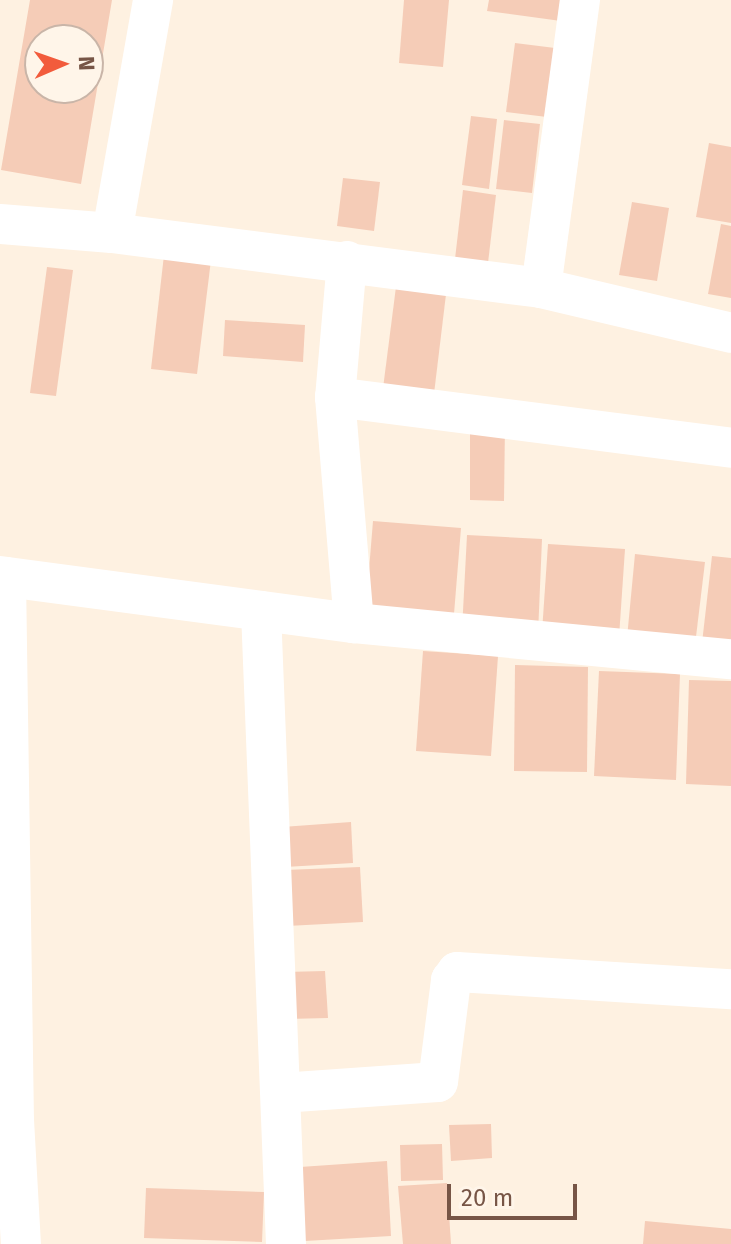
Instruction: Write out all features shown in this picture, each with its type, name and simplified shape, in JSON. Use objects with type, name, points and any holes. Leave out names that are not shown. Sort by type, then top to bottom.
[{"type":"street","points":[[112,233],[153,0]]},
{"type":"street","points":[[541,288],[580,0]]},
{"type":"street","points":[[0,224],[112,233],[541,288],[731,333]]},
{"type":"street","points":[[347,261],[335,397],[354,623]]},
{"type":"street","points":[[335,397],[731,448]]},
{"type":"street","points":[[21,1244],[14,1104],[3,577],[354,623],[731,659]]},
{"type":"street","points":[[261,611],[286,1244]]},
{"type":"street","points":[[281,1093],[438,1082],[451,980],[457,972],[731,989]]},
{"type":"building","points":[[30,0],[112,0],[104,47],[104,24],[26,24]]},
{"type":"building","points":[[404,0],[449,0],[443,67],[399,63]]},
{"type":"building","points":[[489,0],[563,0],[561,21],[487,11]]},
{"type":"building","points":[[24,35],[24,104],[94,104],[81,184],[1,170]]},
{"type":"building","points":[[515,43],[555,48],[547,117],[506,112]]},
{"type":"building","points":[[471,116],[497,119],[489,189],[462,185]]},
{"type":"building","points":[[504,120],[540,124],[532,193],[496,189]]},
{"type":"building","points":[[709,143],[731,147],[731,223],[696,217]]},
{"type":"building","points":[[343,178],[380,182],[374,231],[337,226]]},
{"type":"building","points":[[463,190],[496,195],[488,263],[455,259]]},
{"type":"building","points":[[632,202],[669,208],[657,281],[619,275]]},
{"type":"building","points":[[721,224],[731,226],[731,298],[708,294]]},
{"type":"building","points":[[164,255],[211,260],[197,374],[151,369]]},
{"type":"building","points":[[47,267],[73,270],[56,396],[30,393]]},
{"type":"building","points":[[397,279],[447,286],[433,402],[382,396]]},
{"type":"building","points":[[225,320],[305,325],[303,362],[223,356]]},
{"type":"building","points":[[470,424],[505,424],[504,501],[470,500]]},
{"type":"building","points":[[373,521],[461,528],[453,626],[365,619]]},
{"type":"building","points":[[467,535],[542,539],[538,634],[462,630]]},
{"type":"building","points":[[548,544],[625,549],[619,637],[542,632]]},
{"type":"building","points":[[635,554],[705,562],[695,645],[627,638]]},
{"type":"building","points":[[712,556],[731,558],[731,646],[702,643]]},
{"type":"building","points":[[423,651],[498,656],[491,756],[416,751]]},
{"type":"building","points":[[515,665],[588,667],[587,772],[514,771]]},
{"type":"building","points":[[599,671],[680,674],[676,780],[594,776]]},
{"type":"building","points":[[689,680],[731,681],[731,786],[686,784]]},
{"type":"building","points":[[351,822],[353,863],[285,867],[282,827]]},
{"type":"building","points":[[360,867],[363,922],[287,926],[285,870]]},
{"type":"building","points":[[325,971],[328,1018],[287,1019],[285,972]]},
{"type":"building","points":[[491,1124],[492,1158],[451,1161],[449,1125]]},
{"type":"building","points":[[442,1144],[443,1180],[401,1181],[400,1145]]},
{"type":"building","points":[[387,1161],[391,1236],[305,1241],[300,1167]]},
{"type":"building","points":[[447,1183],[451,1244],[403,1244],[398,1186]]},
{"type":"building","points":[[146,1188],[264,1192],[262,1242],[144,1238]]},
{"type":"building","points":[[645,1221],[731,1229],[731,1244],[643,1244]]}]
